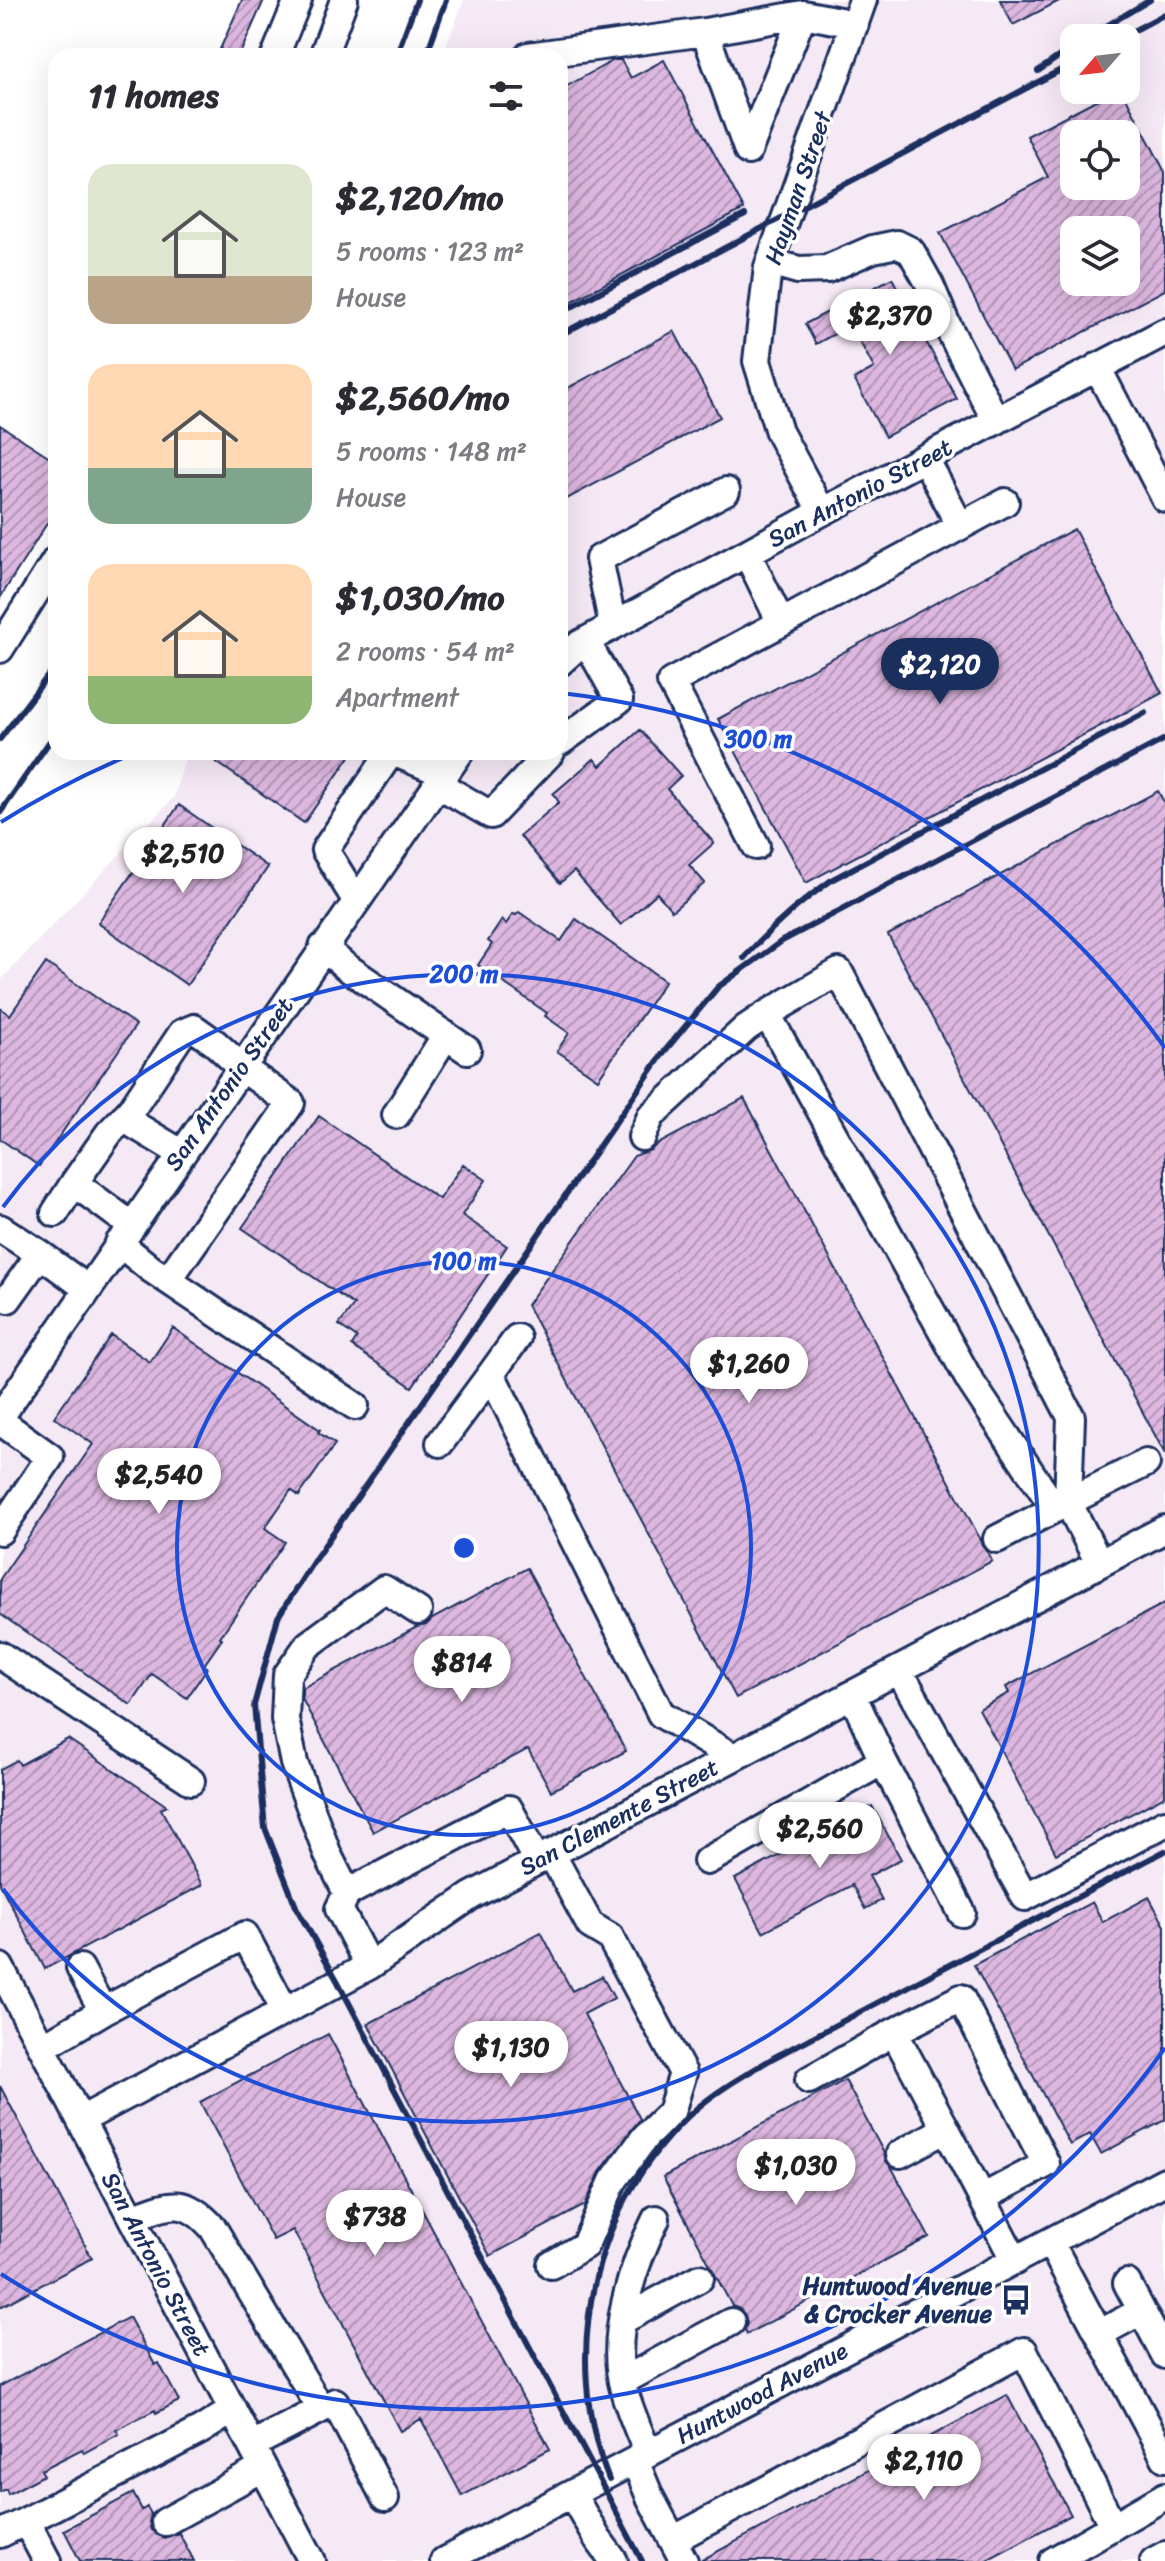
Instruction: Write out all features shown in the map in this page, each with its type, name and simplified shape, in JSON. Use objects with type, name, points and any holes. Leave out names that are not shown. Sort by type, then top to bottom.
[{"type":"street","points":[[278,48],[298,0]]},
{"type":"street","points":[[326,48],[344,0]]},
{"type":"street","points":[[568,51],[705,32],[803,14],[859,12]]},
{"type":"street","name":"Hayman Street","points":[[822,512],[779,432],[757,361],[770,262],[859,12]]},
{"type":"street","points":[[705,32],[748,151],[803,14]]},
{"type":"street","points":[[770,262],[798,270],[827,269],[873,249],[897,244],[911,251],[996,421]]},
{"type":"street","name":"San Antonio Street","points":[[569,650],[822,512],[1165,332]]},
{"type":"street","points":[[1097,367],[1165,498]]},
{"type":"street","points":[[925,458],[960,526]]},
{"type":"street","points":[[613,626],[599,559],[726,491]]},
{"type":"street","points":[[756,846],[671,682],[1005,502]]},
{"type":"street","points":[[747,553],[781,623]]},
{"type":"street","points":[[0,649],[48,573]]},
{"type":"street","points":[[568,736],[619,700],[569,650]]},
{"type":"street","points":[[356,900],[325,850],[387,760]]},
{"type":"street","points":[[407,760],[440,778],[491,815],[543,760]]},
{"type":"street","name":"San Antonio Street","points":[[0,1419],[454,760]]},
{"type":"street","points":[[323,947],[345,966],[457,1042],[396,1115]]},
{"type":"street","points":[[642,1137],[651,1116],[746,1028],[839,972],[1071,1417],[1061,1506]]},
{"type":"street","points":[[767,1014],[970,1381],[1099,1563]]},
{"type":"street","points":[[55,1213],[182,1033],[194,1028],[291,1103],[168,1280]]},
{"type":"street","points":[[123,1118],[181,1153]]},
{"type":"street","points":[[74,1183],[168,1280],[355,1406]]},
{"type":"street","points":[[0,1228],[88,1289]]},
{"type":"street","points":[[8,1299],[40,1254]]},
{"type":"street","points":[[440,1443],[517,1338]]},
{"type":"street","points":[[491,1374],[661,1714],[733,1757]]},
{"type":"street","points":[[0,1419],[50,1457],[0,1531]]},
{"type":"street","points":[[997,1539],[1146,1463]]},
{"type":"street","name":"San Clemente Street","points":[[81,2120],[369,1966],[471,1896],[1165,1529]]},
{"type":"street","points":[[347,1893],[328,1855],[294,1763],[285,1719],[287,1675],[308,1645],[384,1589],[418,1611]]},
{"type":"street","points":[[0,1655],[191,1781]]},
{"type":"street","points":[[899,1670],[1025,1897],[1165,1823]]},
{"type":"street","points":[[852,1694],[962,1913]]},
{"type":"street","points":[[707,1861],[883,1761]]},
{"type":"street","points":[[369,1966],[339,1909],[347,1893],[509,1809],[590,1925],[610,1937],[683,2073],[671,2112],[645,2137],[613,2181],[585,2245],[551,2265]]},
{"type":"street","points":[[43,2047],[245,1935],[285,2011]]},
{"type":"street","name":"San Antonio Street","points":[[0,1967],[312,2561]]},
{"type":"street","points":[[80,1968],[103,2011]]},
{"type":"street","points":[[809,2080],[961,1998],[1046,2164],[982,2198]]},
{"type":"street","points":[[894,2032],[1015,2261]]},
{"type":"street","points":[[900,2154],[946,2129]]},
{"type":"street","name":"Huntwood Avenue","points":[[444,2561],[1165,2181]]},
{"type":"street","points":[[132,2218],[171,2204],[200,2213],[213,2228],[321,2409]]},
{"type":"street","points":[[656,2219],[638,2254],[617,2344],[650,2497],[678,2550],[1024,2351],[1113,2526]]},
{"type":"street","points":[[1050,2242],[1162,2446]]},
{"type":"street","points":[[623,2320],[700,2278]]},
{"type":"street","points":[[1127,2283],[1165,2355]]},
{"type":"street","points":[[1099,2334],[1141,2311]]},
{"type":"street","points":[[623,2381],[731,2322]]},
{"type":"street","points":[[165,2522],[335,2402],[385,2498]]},
{"type":"street","points":[[0,2534],[201,2430],[233,2410]]},
{"type":"street","points":[[572,2494],[614,2561]]},
{"type":"street","points":[[1053,2561],[1165,2496]]},
{"type":"street","points":[[26,2521],[47,2561]]},
{"type":"street","points":[[1154,2561],[1165,2555]]},
{"type":"shaded area","points":[[464,0],[1165,0],[1165,2561],[0,2561],[0,981],[174,797],[185,760],[568,760],[568,48],[445,48]]},
{"type":"building","points":[[242,0],[264,0],[243,48],[221,48]]},
{"type":"building","points":[[1000,0],[1061,0],[1013,25]]},
{"type":"building","points":[[614,60],[621,60],[631,78],[664,60],[744,209],[568,304],[568,86]]},
{"type":"building","points":[[1088,104],[1129,104],[1138,120],[1060,120],[1060,200],[1140,200],[1140,124],[1165,172],[1165,290],[1012,370],[940,233],[1048,177],[1027,136]]},
{"type":"building","points":[[892,278],[957,399],[885,437],[854,379],[874,368],[851,325],[816,344],[805,324]]},
{"type":"building","points":[[674,331],[720,417],[568,498],[568,388]]},
{"type":"building","points":[[0,425],[48,456],[48,522],[0,598]]},
{"type":"building","points":[[1074,529],[1162,693],[806,883],[718,719]]},
{"type":"building","points":[[640,730],[681,776],[667,789],[714,843],[689,865],[705,883],[672,911],[657,893],[621,925],[574,871],[560,883],[520,836],[559,802],[553,794],[594,759],[600,766]]},
{"type":"building","points":[[213,760],[347,760],[304,823]]},
{"type":"building","points":[[1158,791],[1165,804],[1165,1454],[888,935]]},
{"type":"building","points":[[179,805],[268,867],[187,985],[98,923]]},
{"type":"building","points":[[519,912],[561,941],[576,919],[665,981],[598,1079],[557,1051],[569,1033],[545,1016],[547,1013],[478,965],[492,944],[488,941],[502,920],[506,924],[513,914]]},
{"type":"building","points":[[46,963],[136,1025],[39,1166],[0,1139],[0,1008],[10,1015]]},
{"type":"building","points":[[744,1098],[992,1561],[736,1698],[527,1305],[634,1156],[651,1150]]},
{"type":"building","points":[[319,1116],[439,1199],[463,1164],[486,1180],[462,1215],[507,1246],[412,1387],[352,1346],[357,1338],[339,1325],[354,1305],[242,1228]]},
{"type":"building","points":[[173,1328],[320,1430],[318,1432],[335,1444],[299,1496],[291,1490],[265,1528],[285,1542],[220,1637],[222,1639],[204,1665],[207,1668],[187,1698],[152,1674],[131,1705],[0,1614],[0,1579],[93,1444],[54,1417],[111,1335],[150,1362]]},
{"type":"building","points":[[527,1568],[626,1751],[551,1791],[528,1749],[373,1832],[302,1699],[302,1688],[426,1625]]},
{"type":"building","points":[[1165,1603],[1165,1796],[1056,1854],[979,1709],[1009,1693],[1006,1687]]},
{"type":"building","points":[[68,1739],[167,1806],[161,1809],[202,1885],[45,1969],[0,1884],[0,1769],[17,1760],[20,1765]]},
{"type":"building","points":[[872,1806],[901,1859],[869,1876],[882,1900],[865,1909],[852,1885],[763,1932],[735,1879]]},
{"type":"building","points":[[1149,1897],[1165,1926],[1165,2120],[1101,2154],[1090,2134],[1070,2145],[974,1965],[1092,1902],[1103,1922]]},
{"type":"building","points":[[541,1932],[572,1991],[602,1976],[614,1998],[584,2014],[640,2119],[600,2172],[585,2205],[490,2256],[368,2024]]},
{"type":"building","points":[[328,2034],[550,2449],[462,2496],[421,2419],[400,2431],[293,2230],[273,2240],[200,2102]]},
{"type":"building","points":[[845,2080],[929,2237],[747,2334],[745,2315],[732,2306],[663,2177]]},
{"type":"building","points":[[0,2086],[92,2258],[0,2307]]},
{"type":"building","points":[[129,2317],[179,2401],[116,2430],[119,2434],[84,2453],[82,2449],[41,2470],[44,2475],[8,2494],[6,2489],[0,2492],[0,2386]]},
{"type":"building","points":[[1007,2395],[1071,2515],[985,2561],[700,2561]]},
{"type":"building","points":[[133,2493],[142,2510],[147,2507],[151,2514],[151,2530],[164,2538],[179,2533],[194,2561],[80,2561],[64,2530]]},
{"type":"railway","points":[[399,48],[417,0]]},
{"type":"railway","points":[[429,48],[446,0]]},
{"type":"railway","points":[[1110,24],[1150,0]]},
{"type":"railway","points":[[1140,27],[1165,14]]},
{"type":"railway","points":[[1038,71],[1060,56]]},
{"type":"railway","points":[[568,331],[1060,70]]},
{"type":"railway","points":[[568,309],[745,215]]},
{"type":"railway","points":[[0,739],[48,676]]},
{"type":"railway","points":[[744,958],[786,916],[833,879],[1145,713]]},
{"type":"railway","points":[[642,2561],[297,1909],[265,1828],[254,1705],[278,1617],[664,1052],[718,987],[782,941],[1165,739]]},
{"type":"railway","points":[[0,813],[48,744]]},
{"type":"railway","points":[[609,2480],[594,2431],[587,2381],[587,2331],[595,2281],[610,2233],[632,2188],[661,2146],[696,2109],[773,2058],[1165,1851]]},
{"type":"place","name":"Huntwood Avenue & Crocker Avenue","points":[[1016,2300]]}]
